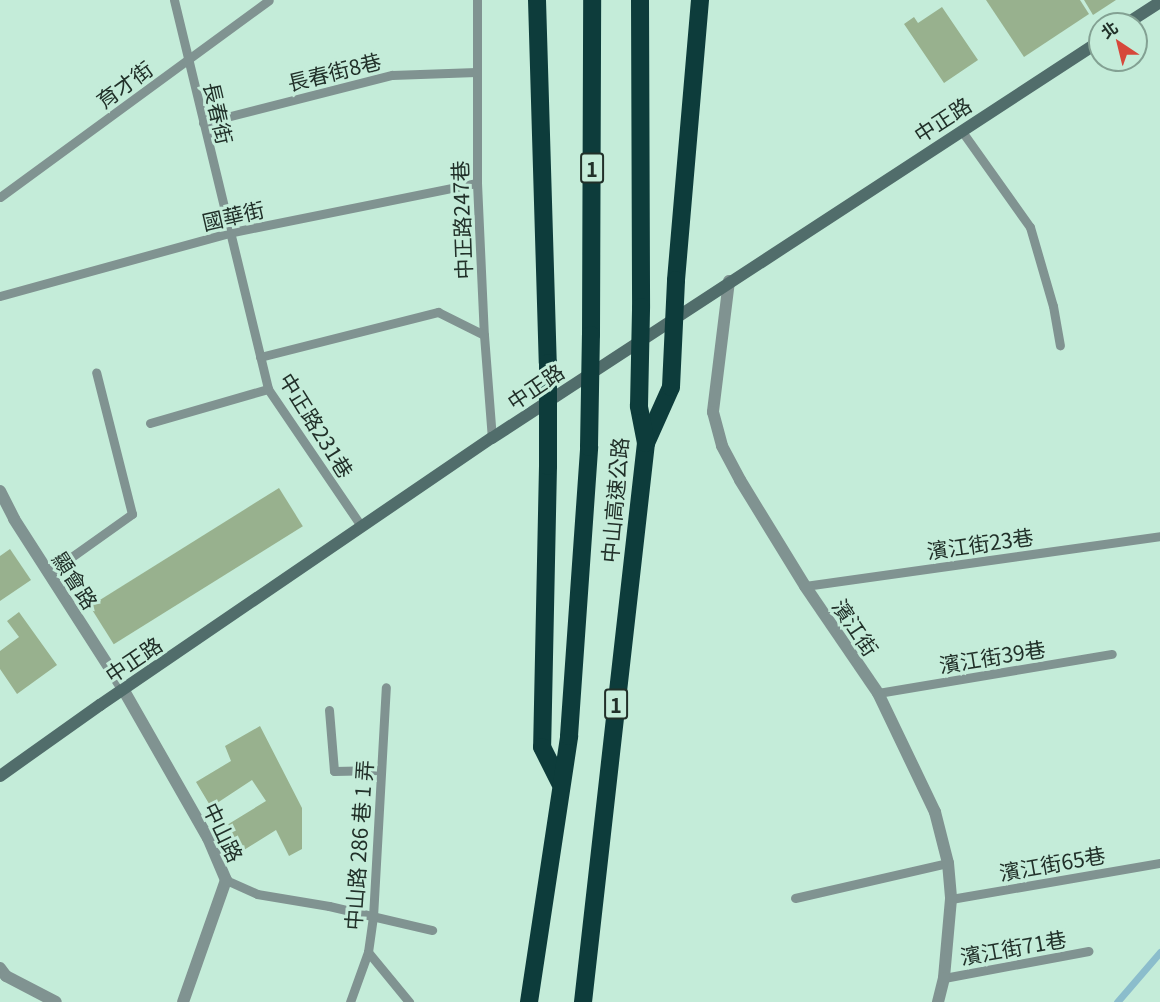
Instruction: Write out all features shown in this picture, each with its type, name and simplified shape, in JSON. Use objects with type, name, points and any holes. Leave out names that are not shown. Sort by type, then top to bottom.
[{"type":"highway","points":[[537,0],[548,363],[542,747],[560,783]]},
{"type":"highway","name":"中山高速公路","points":[[529,1002],[560,783],[569,736],[589,447],[592,0]]},
{"type":"highway","name":"中山高速公路","points":[[583,1002],[646,443],[639,406],[640,0]]},
{"type":"highway","points":[[646,443],[671,387],[676,279],[700,0]]},
{"type":"main road","points":[[1145,12],[1160,2]]},
{"type":"main road","name":"中正路","points":[[0,776],[123,689],[492,438],[729,281],[1088,49]]},
{"type":"street","name":"濱江街","points":[[729,281],[713,412],[722,446],[740,480],[805,586],[878,693],[907,749],[935,812],[948,863],[951,899],[944,978],[938,1002]]},
{"type":"street","name":"顯會路","points":[[0,491],[14,519],[123,689]]},
{"type":"street","name":"中山路","points":[[123,689],[208,838],[226,880],[183,1002]]},
{"type":"street","points":[[0,968],[6,976],[56,1002]]},
{"type":"lane","name":"長春街","points":[[174,0],[228,233]]},
{"type":"lane","name":"育才街","points":[[0,197],[269,0]]},
{"type":"lane","name":"中正路247巷","points":[[477,0],[477,183],[484,335],[492,438]]},
{"type":"lane","name":"長春街8巷","points":[[203,123],[392,75],[476,72]]},
{"type":"lane","points":[[961,130],[1030,227],[1053,306],[1060,345]]},
{"type":"lane","name":"國華街","points":[[0,296],[228,233],[477,183]]},
{"type":"lane","name":"中正路231巷","points":[[228,233],[268,389],[361,526]]},
{"type":"lane","points":[[260,357],[438,312],[484,335]]},
{"type":"lane","points":[[49,573],[132,514],[96,372]]},
{"type":"lane","points":[[150,423],[268,389]]},
{"type":"lane","name":"濱江街23巷","points":[[805,586],[1160,536]]},
{"type":"lane","name":"濱江街39巷","points":[[878,693],[1112,654]]},
{"type":"lane","name":"中山路 286 巷 1 弄","points":[[350,1002],[368,952],[373,916],[386,687]]},
{"type":"lane","points":[[329,710],[334,771],[381,770]]},
{"type":"lane","points":[[795,897],[948,863]]},
{"type":"lane","name":"濱江街65巷","points":[[951,899],[1160,863]]},
{"type":"lane","points":[[226,880],[257,894],[373,916],[432,930]]},
{"type":"lane","name":"濱江街71巷","points":[[944,978],[1088,951]]},
{"type":"lane","points":[[368,952],[409,1002]]},
{"type":"building","points":[[986,0],[1080,0],[1088,15],[1024,57]]},
{"type":"building","points":[[1084,0],[1116,0],[1098,12],[1091,12]]},
{"type":"building","points":[[942,7],[978,60],[944,83],[904,24],[914,17],[918,23]]},
{"type":"building","points":[[279,488],[303,526],[114,644],[90,606]]},
{"type":"building","points":[[10,549],[31,580],[0,601],[0,556]]},
{"type":"building","points":[[19,612],[57,665],[17,694],[0,669],[0,651],[19,637],[7,621]]},
{"type":"building","points":[[260,726],[302,808],[302,849],[289,856],[276,830],[239,853],[222,828],[266,801],[252,780],[211,807],[196,782],[231,761],[225,746]]},
{"type":"waterway","points":[[1117,1002],[1160,952]]}]
